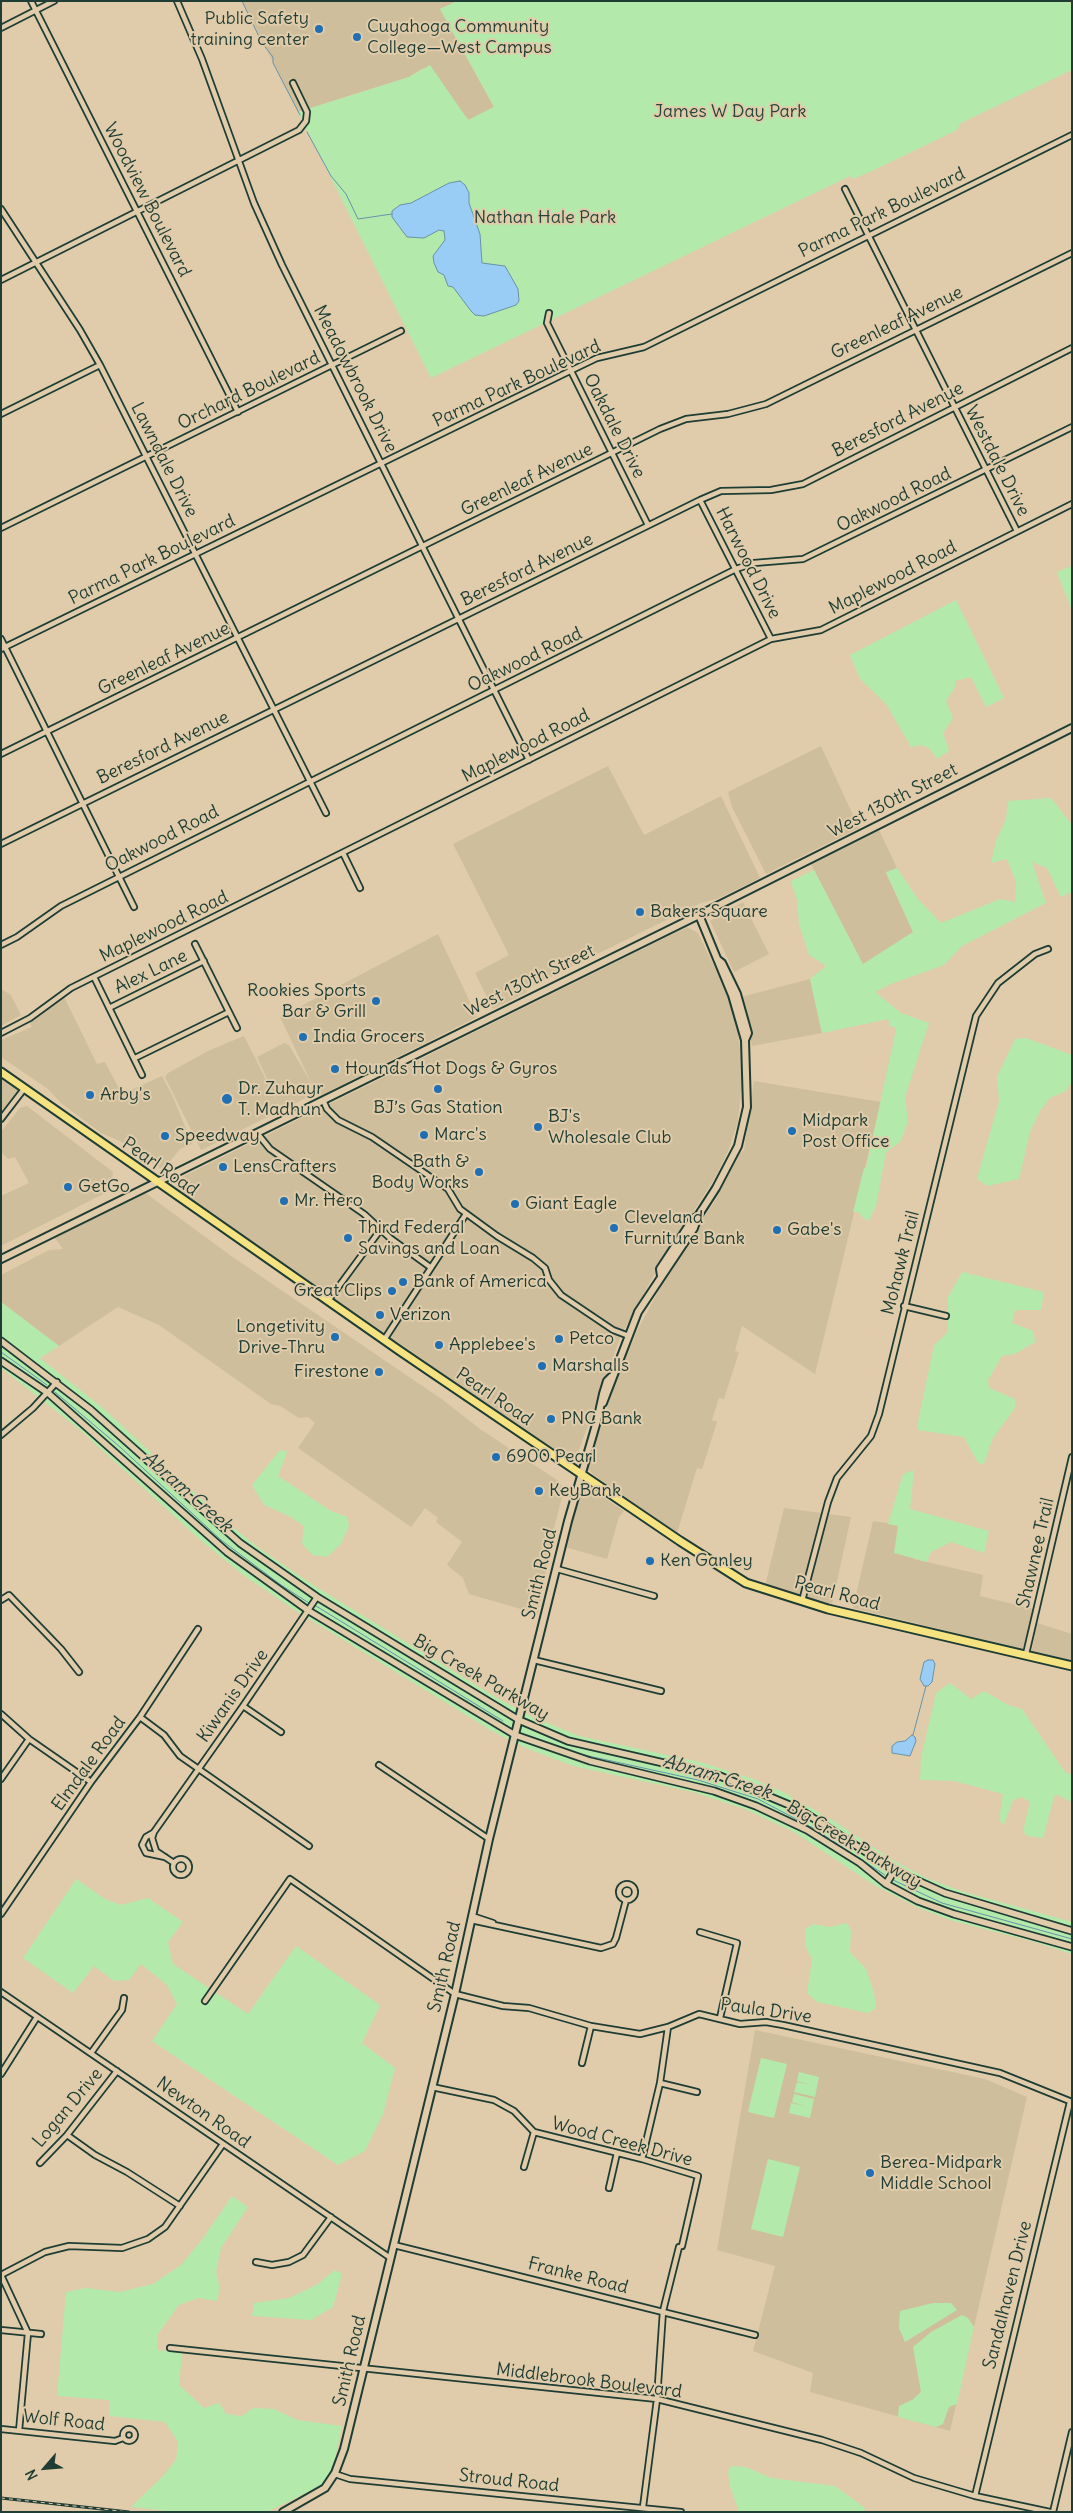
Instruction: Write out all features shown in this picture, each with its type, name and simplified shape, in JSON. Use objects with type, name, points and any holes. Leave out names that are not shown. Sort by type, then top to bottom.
[{"type":"main road","name":"West 130th Street","points":[[1,1259],[699,915],[1072,728]]},
{"type":"main road","name":"Smith Road","points":[[283,2512],[320,2493],[335,2474],[346,2443],[455,1994],[489,1839],[580,1473],[602,1404],[606,1400],[611,1377],[638,1312],[694,1228],[698,1216],[716,1188],[738,1146],[747,1106],[748,1073],[745,1040],[732,995],[717,964],[717,959],[699,915]]},
{"type":"main road","name":"Pearl Road","points":[[1,1072],[384,1340],[746,1583],[802,1602],[1072,1666]]},
{"type":"street","name":"Woodview Boulevard","points":[[31,1],[238,412]]},
{"type":"street","points":[[1,28],[54,1]]},
{"type":"street","name":"Meadowbrook Drive","points":[[177,1],[202,59],[238,160],[282,265],[529,760]]},
{"type":"street","points":[[1,280],[299,130],[306,121],[307,112],[293,82]]},
{"type":"street","name":"Parma Park Boulevard","points":[[3,648],[597,358],[644,347],[1072,135]]},
{"type":"street","name":"Westdale Drive","points":[[845,189],[1017,531]]},
{"type":"street","name":"Lawndale Drive","points":[[1,208],[37,262],[100,365],[326,813]]},
{"type":"street","name":"Greenleaf Avenue","points":[[1,754],[660,429],[686,419],[728,414],[766,404],[1072,253]]},
{"type":"street","name":"Oakdale Drive","points":[[549,313],[547,324],[648,525]]},
{"type":"street","name":"Orchard Boulevard","points":[[1,528],[332,366],[401,330]]},
{"type":"street","name":"Beresford Avenue","points":[[1,844],[700,500],[721,491],[771,490],[803,484],[1072,348]]},
{"type":"street","points":[[1,414],[100,365]]},
{"type":"street","name":"Oakwood Road","points":[[1,945],[17,938],[61,906],[118,876],[736,569],[754,563],[803,559],[1072,427]]},
{"type":"street","name":"Harwood Drive","points":[[700,500],[771,639]]},
{"type":"street","name":"Maplewood Road","points":[[1,1032],[30,1018],[71,988],[771,639],[821,630],[1072,504]]},
{"type":"street","points":[[1,639],[3,648],[134,907]]},
{"type":"street","points":[[343,853],[360,888]]},
{"type":"street","points":[[195,944],[237,1028]]},
{"type":"street","name":"Mohawk Trail","points":[[802,1602],[828,1502],[837,1478],[871,1436],[879,1414],[976,1016],[998,983],[1035,954],[1048,949]]},
{"type":"street","name":"Alex Lane","points":[[109,1008],[204,961]]},
{"type":"street","points":[[94,977],[142,1075]]},
{"type":"street","points":[[135,1058],[229,1012]]},
{"type":"street","points":[[1,1119],[24,1089]]},
{"type":"street","points":[[323,1100],[327,1109],[338,1120],[372,1137],[448,1188],[457,1205],[466,1214],[545,1268],[549,1280],[561,1295],[613,1330],[629,1336]]},
{"type":"street","points":[[258,1133],[270,1149],[364,1214],[430,1267]]},
{"type":"street","points":[[384,1340],[466,1214]]},
{"type":"street","points":[[328,1301],[381,1229]]},
{"type":"street","points":[[904,1306],[946,1316]]},
{"type":"street","name":"Big Creek Parkway","points":[[1,1341],[57,1382],[108,1425],[240,1543],[316,1597],[519,1720],[568,1741],[720,1776],[799,1809],[894,1871],[944,1894],[1072,1931]]},
{"type":"street","name":"Big Creek Parkway","points":[[1,1361],[48,1393],[227,1552],[309,1610],[515,1735],[590,1761],[714,1791],[756,1806],[807,1830],[840,1850],[886,1884],[918,1901],[954,1914],[1072,1947]]},
{"type":"street","points":[[1,1435],[48,1393],[57,1382]]},
{"type":"street","name":"Shawnee Trail","points":[[1026,1654],[1072,1457]]},
{"type":"street","points":[[557,1570],[654,1596]]},
{"type":"street","points":[[1,1600],[9,1594],[50,1637],[79,1672]]},
{"type":"street","name":"Kiwanis Drive","points":[[166,1858],[146,1853],[142,1845],[146,1837],[154,1832],[243,1706],[316,1597]]},
{"type":"street","name":"Elmdale Road","points":[[1,1914],[91,1782],[140,1717],[198,1629]]},
{"type":"street","points":[[534,1660],[661,1691]]},
{"type":"street","points":[[243,1706],[281,1732]]},
{"type":"street","points":[[1,1714],[29,1739],[91,1782]]},
{"type":"street","points":[[140,1717],[164,1735],[180,1756],[309,1846]]},
{"type":"street","points":[[1,1779],[29,1739]]},
{"type":"street","points":[[379,1765],[489,1839]]},
{"type":"street","points":[[154,1832],[152,1844],[156,1851],[174,1863]]},
{"type":"street","points":[[886,1884],[894,1871]]},
{"type":"street","points":[[205,2001],[290,1879],[455,1994]]},
{"type":"street","points":[[472,1918],[601,1948],[612,1944],[616,1938],[626,1900]]},
{"type":"street","points":[[700,1932],[737,1943],[720,2018]]},
{"type":"street","name":"Newton Road","points":[[1,1992],[390,2257]]},
{"type":"street","name":"Paula Drive","points":[[455,1994],[504,2006],[529,2008],[591,2026],[640,2034],[668,2027],[699,2014],[740,2024],[766,2022],[1000,2073],[1071,2102]]},
{"type":"street","points":[[92,2053],[122,2010],[124,1998]]},
{"type":"street","points":[[1,2074],[37,2017]]},
{"type":"street","points":[[582,2063],[591,2026]]},
{"type":"street","points":[[642,2159],[660,2083],[668,2027]]},
{"type":"street","name":"Logan Drive","points":[[40,2163],[67,2135],[117,2071]]},
{"type":"street","points":[[660,2083],[697,2092]]},
{"type":"street","name":"Wood Creek Drive","points":[[432,2087],[494,2100],[514,2111],[534,2132],[642,2159],[698,2176],[663,2311]]},
{"type":"street","name":"Sandalhaven Drive","points":[[975,2496],[1071,2102]]},
{"type":"street","points":[[524,2167],[534,2132]]},
{"type":"street","points":[[67,2135],[95,2155],[127,2172],[180,2206]]},
{"type":"street","points":[[19,2431],[28,2333],[1,2275],[45,2252],[69,2246],[122,2248],[148,2239],[165,2227],[223,2144]]},
{"type":"street","points":[[609,2188],[617,2153]]},
{"type":"street","points":[[256,2262],[272,2265],[289,2262],[303,2255],[331,2217]]},
{"type":"street","name":"Franke Road","points":[[394,2245],[755,2335]]},
{"type":"street","points":[[643,2508],[657,2399],[663,2311]]},
{"type":"street","points":[[1,2330],[41,2334]]},
{"type":"street","name":"Middlebrook Boulevard","points":[[170,2348],[657,2399],[822,2440],[862,2453],[914,2478],[975,2496],[1051,2512]]},
{"type":"street","name":"Wolf Road","points":[[1,2429],[115,2441],[123,2438]]},
{"type":"street","points":[[1051,2512],[1072,2432]]},
{"type":"street","name":"Stroud Road","points":[[335,2474],[350,2479],[682,2512]]},
{"type":"shaded area","name":"Cuyahoga Community College—West Campus","points":[[242,1],[457,1],[440,9],[494,107],[469,120],[423,68],[409,77],[298,112]]},
{"type":"shaded area","points":[[821,746],[859,828],[766,874],[732,807],[728,792]]},
{"type":"shaded area","points":[[608,766],[644,835],[721,796],[760,878],[717,899],[701,903],[526,989],[527,992],[493,1009],[475,973],[509,955],[453,844]]},
{"type":"shaded area","points":[[879,830],[897,868],[886,873],[913,932],[863,965],[811,864]]},
{"type":"shaded area","points":[[743,902],[769,954],[734,972],[710,921]]},
{"type":"shaded area","points":[[687,927],[698,933],[729,997],[737,1025],[743,1072],[738,1121],[729,1149],[716,1176],[656,1271],[620,1338],[576,1458],[569,1459],[523,1429],[177,1189],[176,1183],[184,1176]]},
{"type":"shaded area","points":[[438,934],[477,1017],[318,1097],[280,1017]]},
{"type":"shaded area","points":[[810,979],[822,1033],[752,1046],[741,997]]},
{"type":"shaded area","points":[[1,989],[11,995],[21,1015],[1,1026]]},
{"type":"shaded area","points":[[64,997],[97,1064],[105,1062],[122,1094],[162,1076],[173,1097],[192,1144],[180,1149],[167,1165],[160,1168],[120,1141],[101,1133],[61,1103],[48,1089],[1,1057],[1,1040],[32,1027],[29,1022]]},
{"type":"shaded area","points":[[244,1036],[281,1109],[257,1057],[284,1043],[289,1045],[310,1081],[312,1095],[201,1150],[165,1077],[168,1073],[210,1050]]},
{"type":"shaded area","points":[[1,1076],[19,1090],[1,1114]]},
{"type":"shaded area","points":[[754,1081],[881,1102],[815,1374],[742,1326],[735,1351],[739,1352],[724,1399],[719,1398],[712,1420],[717,1422],[702,1469],[697,1468],[677,1533],[595,1476],[588,1469],[616,1380],[638,1329],[674,1262],[716,1199],[740,1153],[744,1150]]},
{"type":"shaded area","points":[[27,1106],[113,1172],[111,1190],[1,1246],[1,1196],[29,1183],[15,1157],[8,1159],[1,1152],[1,1132],[20,1108]]},
{"type":"shaded area","points":[[144,1192],[234,1258],[443,1400],[480,1429],[560,1482],[563,1493],[552,1536],[538,1614],[469,1594],[463,1578],[447,1565],[462,1542],[436,1522],[438,1518],[425,1508],[411,1527],[298,1448],[315,1423],[308,1417],[299,1418],[280,1406],[271,1404],[159,1325],[118,1307],[59,1346],[1,1302],[1,1275],[49,1250],[63,1249],[54,1237]]},
{"type":"shaded area","points":[[583,1487],[593,1490],[624,1511],[619,1517],[607,1559],[565,1547]]},
{"type":"shaded area","points":[[784,1508],[851,1517],[832,1604],[765,1586]]},
{"type":"shaded area","points":[[873,1521],[898,1525],[914,1559],[983,1575],[980,1596],[1034,1609],[1028,1639],[1022,1649],[853,1608]]},
{"type":"shaded area","points":[[1037,1623],[1072,1634],[1072,1661],[1033,1652]]},
{"type":"shaded area","name":"Berea-Midpark Middle School","points":[[755,2030],[985,2079],[1027,2097],[950,2431],[810,2392],[813,2373],[753,2351],[775,2266],[717,2250]]},
{"type":"green space","points":[[457,1],[1069,1],[1072,7],[1072,70],[961,123],[957,130],[872,171],[853,179],[850,176],[431,378],[298,112],[409,77],[430,65],[468,120],[494,107],[440,9]]},
{"type":"green space","points":[[1072,566],[1072,611],[1057,572]]},
{"type":"green space","points":[[956,600],[1004,698],[986,707],[971,677],[955,681],[955,687],[946,701],[953,718],[943,733],[949,751],[937,759],[930,749],[922,745],[911,747],[886,704],[860,679],[850,655]]},
{"type":"green space","points":[[1051,798],[1072,825],[1072,892],[1061,897],[1047,868],[1032,862],[1046,903],[962,946],[944,965],[891,984],[875,992],[901,1013],[929,1023],[905,1097],[908,1122],[900,1142],[886,1152],[876,1206],[869,1221],[858,1212],[853,1212],[864,1168],[866,1168],[896,1030],[890,1026],[888,1019],[822,1033],[810,979],[826,966],[809,955],[799,924],[797,900],[791,881],[814,870],[863,964],[913,932],[886,872],[897,868],[918,899],[941,923],[1000,899],[1015,902],[1016,882],[1007,859],[991,863],[996,841],[1006,819],[1008,801]]},
{"type":"green space","points":[[1026,1038],[1072,1055],[1072,1082],[1066,1091],[1050,1098],[1040,1111],[1030,1132],[1019,1179],[987,1186],[977,1179],[999,1101],[997,1077],[1015,1039]]},
{"type":"green space","points":[[962,1272],[1044,1292],[1041,1310],[1015,1310],[1012,1323],[1033,1331],[1035,1342],[1015,1354],[1002,1356],[988,1380],[989,1388],[1015,1399],[1015,1408],[993,1438],[984,1464],[978,1463],[964,1437],[918,1430],[934,1345],[948,1332],[948,1297]]},
{"type":"green space","points":[[1,1302],[59,1346],[40,1358],[104,1409],[226,1522],[260,1549],[313,1585],[497,1698],[533,1717],[579,1736],[700,1762],[756,1780],[783,1792],[834,1821],[891,1859],[926,1878],[964,1892],[1072,1922],[1072,1954],[1035,1942],[953,1921],[919,1908],[874,1885],[794,1832],[745,1809],[693,1792],[573,1766],[526,1748],[492,1731],[298,1612],[243,1575],[198,1538],[79,1429],[1,1368]]},
{"type":"green space","points":[[280,1450],[287,1452],[278,1476],[331,1511],[347,1517],[349,1526],[341,1544],[327,1557],[313,1555],[302,1544],[304,1526],[289,1516],[264,1505],[252,1485]]},
{"type":"green space","points":[[914,1470],[910,1509],[989,1531],[984,1553],[951,1542],[931,1552],[927,1562],[894,1553],[898,1526],[888,1524],[903,1474]]},
{"type":"green space","points":[[950,1683],[971,1699],[984,1691],[1008,1705],[1022,1709],[1065,1772],[1072,1775],[1072,1802],[1055,1794],[1043,1838],[1027,1836],[1023,1831],[1030,1802],[1022,1797],[1013,1800],[1004,1825],[999,1820],[1003,1794],[954,1781],[920,1780],[921,1757],[936,1693]]},
{"type":"green space","points":[[76,1879],[105,1899],[121,1905],[148,1898],[183,1922],[168,1942],[173,1964],[248,2014],[296,1946],[380,2005],[362,2043],[395,2068],[383,2114],[365,2151],[338,2165],[152,2041],[177,2004],[167,1985],[141,1964],[129,1980],[114,1981],[94,1966],[73,1993],[23,1958]]},
{"type":"green space","points":[[847,1923],[851,1930],[850,1952],[866,1969],[874,1992],[876,2008],[868,2013],[817,2002],[807,1993],[812,1960],[806,1947],[805,1929],[813,1924],[830,1927]]},
{"type":"green space","points":[[761,2058],[787,2064],[774,2118],[748,2112]]},
{"type":"green space","points":[[799,2072],[819,2077],[815,2097],[794,2092],[797,2082],[811,2085],[797,2081]]},
{"type":"green space","points":[[794,2094],[814,2099],[810,2118],[789,2113],[791,2103],[805,2106],[792,2102]]},
{"type":"green space","points":[[768,2159],[800,2167],[783,2237],[751,2229]]},
{"type":"green space","points":[[232,2196],[248,2207],[221,2248],[216,2272],[220,2288],[217,2301],[198,2298],[179,2305],[158,2334],[157,2350],[182,2353],[179,2385],[204,2408],[219,2403],[226,2414],[242,2416],[253,2408],[274,2409],[297,2420],[342,2426],[331,2477],[322,2485],[267,2512],[177,2512],[131,2507],[162,2477],[176,2460],[178,2442],[165,2422],[109,2416],[109,2400],[57,2396],[66,2292],[86,2288],[120,2292],[153,2284],[181,2265],[204,2237]]},
{"type":"green space","points":[[335,2270],[342,2274],[333,2307],[311,2320],[252,2316],[254,2303],[289,2298],[318,2284]]},
{"type":"green space","points":[[933,2303],[951,2303],[957,2310],[905,2342],[899,2328],[900,2311]]},
{"type":"green space","points":[[962,2315],[968,2318],[974,2327],[957,2404],[949,2407],[943,2424],[936,2427],[898,2417],[899,2406],[912,2400],[921,2392],[913,2347],[931,2332]]},
{"type":"green space","points":[[731,2466],[746,2467],[771,2478],[835,2486],[865,2508],[864,2512],[739,2512],[730,2486],[728,2472]]},
{"type":"water","points":[[460,181],[465,185],[469,193],[469,203],[480,234],[482,263],[505,266],[518,289],[519,301],[516,305],[484,316],[475,315],[453,287],[448,286],[444,275],[438,272],[433,256],[445,240],[444,231],[439,230],[424,238],[407,237],[392,217],[392,211],[400,205],[411,203],[449,183]]},
{"type":"water","points":[[933,1660],[935,1664],[932,1682],[928,1686],[924,1686],[920,1679],[924,1662]]},
{"type":"water","points":[[912,1735],[916,1741],[910,1756],[892,1753],[892,1746],[897,1742],[905,1741]]},
{"type":"waterway","points":[[242,1],[262,43],[273,57],[273,63],[300,115]]},
{"type":"waterway","points":[[307,132],[331,176],[346,194],[358,219],[392,214]]},
{"type":"waterway","name":"Abram Creek","points":[[1,1352],[47,1385]]},
{"type":"waterway","name":"Abram Creek","points":[[55,1392],[120,1447],[221,1540],[281,1585],[309,1603]]},
{"type":"waterway","name":"Abram Creek","points":[[316,1606],[503,1721]]},
{"type":"waterway","points":[[913,1735],[926,1686]]},
{"type":"waterway","name":"Abram Creek","points":[[584,1755],[698,1780],[758,1799],[813,1828],[885,1875]]},
{"type":"waterway","name":"Abram Creek","points":[[893,1880],[942,1903],[1072,1939]]},
{"type":"railway","points":[[1,2498],[129,2512]]},
{"type":"place","name":"Public Safety training center","points":[[319,29]]},
{"type":"place","name":"Cuyahoga Community College—West Campus","points":[[357,37]]},
{"type":"place","name":"Bakers Square","points":[[640,912]]},
{"type":"place","name":"Rookies Sports Bar & Grill","points":[[376,1001]]},
{"type":"place","name":"India Grocers","points":[[303,1037]]},
{"type":"place","name":"Hounds Hot Dogs & Gyros","points":[[335,1069]]},
{"type":"place","name":"BJ’s Gas Station","points":[[438,1089]]},
{"type":"place","name":"Arby's","points":[[90,1095]]},
{"type":"place","name":"Dr. Zuhayr T. Madhun","points":[[227,1099]]},
{"type":"place","name":"BJ's Wholesale Club","points":[[538,1127]]},
{"type":"place","name":"Midpark Post Office","points":[[792,1131]]},
{"type":"place","name":"Marc's","points":[[424,1135]]},
{"type":"place","name":"Speedway","points":[[165,1136]]},
{"type":"place","name":"LensCrafters","points":[[223,1167]]},
{"type":"place","name":"Bath & Body Works","points":[[479,1172]]},
{"type":"place","name":"GetGo","points":[[68,1187]]},
{"type":"place","name":"Mr. Hero","points":[[284,1201]]},
{"type":"place","name":"Giant Eagle","points":[[515,1204]]},
{"type":"place","name":"Cleveland Furniture Bank","points":[[614,1228]]},
{"type":"place","name":"Gabe's","points":[[777,1230]]},
{"type":"place","name":"Third Federal Savings and Loan","points":[[348,1238]]},
{"type":"place","name":"Bank of America","points":[[403,1282]]},
{"type":"place","name":"Great Clips","points":[[392,1291]]},
{"type":"place","name":"Verizon","points":[[380,1315]]},
{"type":"place","name":"Longetivity Drive-Thru","points":[[335,1337]]},
{"type":"place","name":"Petco","points":[[559,1339]]},
{"type":"place","name":"Applebee's","points":[[439,1345]]},
{"type":"place","name":"Marshalls","points":[[542,1366]]},
{"type":"place","name":"Firestone","points":[[379,1372]]},
{"type":"place","name":"PNC Bank","points":[[551,1419]]},
{"type":"place","name":"6900 Pearl","points":[[496,1457]]},
{"type":"place","name":"KeyBank","points":[[539,1491]]},
{"type":"place","name":"Ken Ganley","points":[[650,1561]]},
{"type":"place","name":"Berea-Midpark Middle School","points":[[870,2173]]},
{"type":"park label","name":"James W Day Park","points":[[730,112]]},
{"type":"park label","name":"Nathan Hale Park","points":[[545,218]]}]
